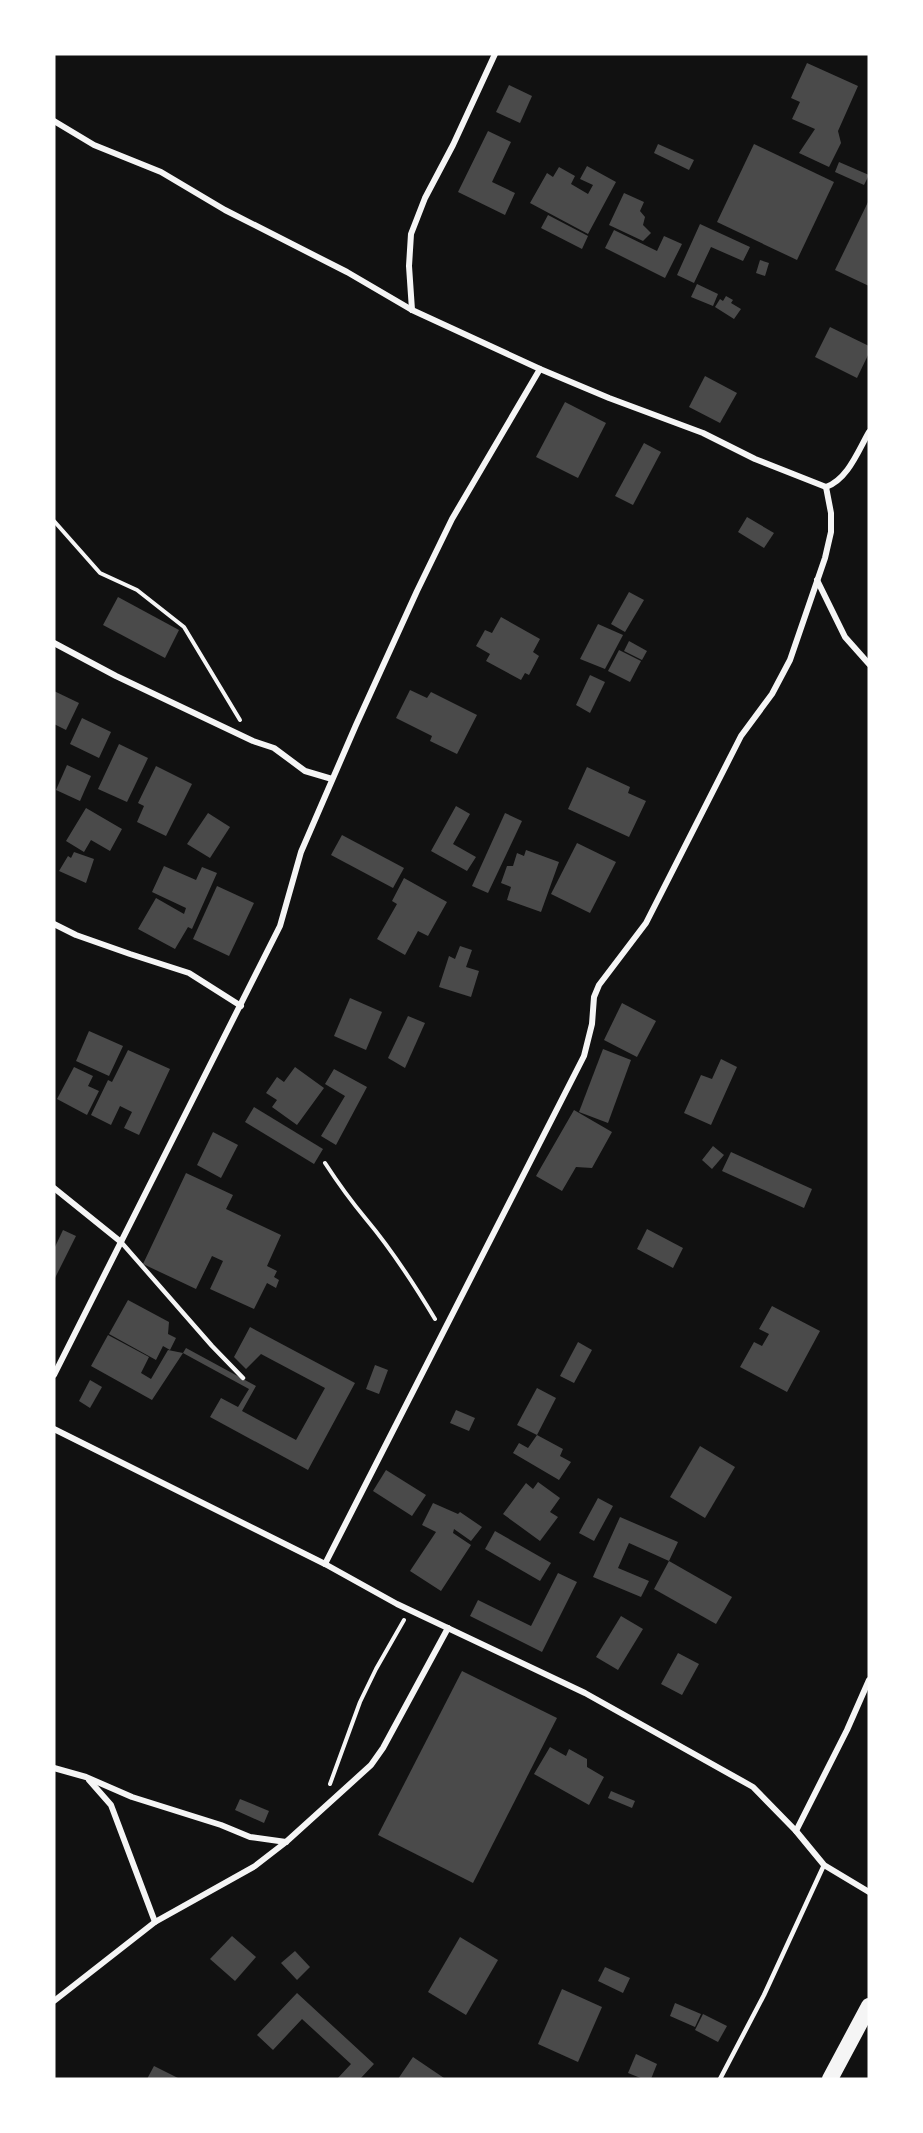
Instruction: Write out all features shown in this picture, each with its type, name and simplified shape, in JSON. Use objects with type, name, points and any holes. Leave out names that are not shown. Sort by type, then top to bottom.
[{"type":"highway","points":[[835,2077],[869,2006]]},
{"type":"street","points":[[412,310],[409,266],[411,234],[425,198],[453,145],[495,54]]},
{"type":"street","points":[[54,121],[94,145],[161,172],[225,210],[347,272],[412,310],[540,369],[703,433],[755,459],[826,487],[839,480],[845,473],[869,432]]},
{"type":"street","points":[[54,1375],[280,926],[301,852],[356,725],[452,519],[540,369]]},
{"type":"street","points":[[325,1564],[584,1056],[592,1024],[596,990],[646,923],[741,736],[784,675],[831,532],[831,513],[826,487]]},
{"type":"street","points":[[817,580],[845,637],[869,664]]},
{"type":"street","points":[[54,643],[116,676],[253,741],[274,748],[304,771],[333,779]]},
{"type":"street","points":[[54,924],[76,935],[189,973],[241,1006]]},
{"type":"street","points":[[54,1188],[121,1242]]},
{"type":"street","points":[[54,1429],[325,1564],[410,1610],[585,1694],[753,1787],[796,1831],[824,1865],[869,1892]]},
{"type":"street","points":[[54,2001],[155,1922],[255,1866],[286,1842],[370,1765],[382,1748],[447,1628]]},
{"type":"street","points":[[796,1831],[847,1730],[869,1680]]},
{"type":"street","points":[[54,1768],[86,1777],[132,1797],[221,1825],[250,1837],[286,1842]]},
{"type":"street","points":[[86,1777],[111,1805],[155,1922]]},
{"type":"lane","points":[[121,1242],[243,1378]]},
{"type":"lane","points":[[720,2079],[764,1995],[824,1865]]},
{"type":"path","points":[[54,521],[100,573],[137,590],[184,627],[253,741]]},
{"type":"path","points":[[325,1163],[342,1190],[416,1288],[443,1332]]},
{"type":"path","points":[[323,1808],[334,1770],[344,1750],[360,1702],[410,1610]]},
{"type":"building","points":[[807,63],[858,86],[838,131],[841,143],[829,167],[799,153],[815,129],[792,119],[800,102],[791,98]]},
{"type":"building","points":[[509,85],[532,96],[520,123],[496,112]]},
{"type":"building","points":[[488,131],[511,142],[492,182],[515,193],[505,215],[458,192]]},
{"type":"building","points":[[658,144],[694,160],[689,170],[654,153]]},
{"type":"building","points":[[754,144],[834,182],[797,260],[717,222]]},
{"type":"building","points":[[839,162],[869,175],[864,185],[835,172]]},
{"type":"building","points":[[587,166],[616,182],[588,234],[530,203],[547,173],[553,177],[559,167],[575,176],[571,184],[588,194],[593,185],[580,179]]},
{"type":"building","points":[[624,193],[644,202],[640,211],[645,217],[643,225],[651,233],[643,241],[609,225]]},
{"type":"building","points":[[869,200],[869,286],[835,270]]},
{"type":"building","points":[[548,215],[588,236],[582,249],[541,228]]},
{"type":"building","points":[[700,224],[750,247],[743,261],[711,247],[694,283],[677,275]]},
{"type":"building","points":[[614,230],[657,251],[664,236],[682,244],[665,278],[605,248]]},
{"type":"building","points":[[760,260],[769,263],[765,276],[756,273]]},
{"type":"building","points":[[697,284],[718,294],[713,306],[691,297]]},
{"type":"building","points":[[726,296],[733,300],[731,303],[741,309],[734,319],[715,307],[720,299],[723,301]]},
{"type":"building","points":[[830,327],[869,346],[869,353],[857,378],[815,357]]},
{"type":"building","points":[[705,376],[737,393],[720,423],[689,407]]},
{"type":"building","points":[[565,402],[606,423],[578,478],[536,457]]},
{"type":"building","points":[[644,443],[661,452],[633,505],[615,496]]},
{"type":"building","points":[[747,517],[774,533],[764,548],[738,532]]},
{"type":"building","points":[[629,592],[644,600],[625,632],[611,624]]},
{"type":"building","points":[[118,597],[179,630],[165,658],[103,625]]},
{"type":"building","points":[[501,617],[540,639],[533,652],[539,656],[529,675],[525,673],[521,680],[486,661],[490,654],[476,646],[485,630],[492,633]]},
{"type":"building","points":[[598,624],[623,635],[605,669],[580,659]]},
{"type":"building","points":[[629,641],[647,651],[642,660],[624,651]]},
{"type":"building","points":[[619,650],[641,661],[630,682],[608,671]]},
{"type":"building","points":[[590,675],[605,682],[590,713],[576,705]]},
{"type":"building","points":[[410,690],[427,698],[431,692],[477,715],[457,754],[430,741],[432,736],[396,718]]},
{"type":"building","points":[[54,691],[79,703],[66,730],[54,724]]},
{"type":"building","points":[[82,718],[111,732],[99,758],[70,744]]},
{"type":"building","points":[[119,744],[148,758],[127,802],[98,789]]},
{"type":"building","points":[[67,765],[91,776],[80,801],[56,790]]},
{"type":"building","points":[[156,766],[192,784],[166,836],[137,822],[144,806],[138,803]]},
{"type":"building","points":[[587,767],[630,787],[628,793],[646,801],[629,837],[568,809]]},
{"type":"building","points":[[456,806],[470,814],[453,844],[476,857],[467,871],[431,851]]},
{"type":"building","points":[[86,808],[122,829],[110,851],[91,840],[84,852],[66,841]]},
{"type":"building","points":[[208,813],[230,827],[210,858],[187,844]]},
{"type":"building","points":[[505,813],[522,821],[488,893],[472,886]]},
{"type":"building","points":[[342,835],[404,868],[393,888],[331,855]]},
{"type":"building","points":[[577,843],[616,862],[590,913],[551,894]]},
{"type":"building","points":[[526,850],[559,862],[541,912],[507,900],[511,887],[501,883],[507,866],[513,866],[517,853],[524,856]]},
{"type":"building","points":[[74,852],[94,859],[86,883],[59,871],[68,856],[71,858]]},
{"type":"building","points":[[164,866],[196,880],[202,867],[217,873],[192,929],[188,927],[175,949],[138,929],[156,898],[184,914],[186,908],[152,892]]},
{"type":"building","points":[[404,878],[447,902],[428,936],[418,931],[405,955],[377,939],[397,904],[392,901]]},
{"type":"building","points":[[217,886],[254,903],[229,956],[193,939]]},
{"type":"building","points":[[460,946],[472,950],[466,967],[479,971],[471,997],[439,987],[449,956],[455,959]]},
{"type":"building","points":[[350,998],[382,1012],[366,1050],[334,1036]]},
{"type":"building","points":[[622,1003],[656,1021],[637,1057],[604,1040]]},
{"type":"building","points":[[408,1016],[425,1023],[405,1068],[388,1058]]},
{"type":"building","points":[[89,1031],[123,1046],[109,1076],[76,1061]]},
{"type":"building","points":[[603,1049],[631,1060],[608,1123],[579,1112]]},
{"type":"building","points":[[128,1050],[170,1069],[139,1135],[124,1128],[132,1112],[120,1106],[111,1125],[91,1115],[108,1080],[112,1082]]},
{"type":"building","points":[[721,1059],[737,1067],[711,1125],[684,1113],[701,1075],[712,1079]]},
{"type":"building","points":[[74,1067],[93,1076],[88,1086],[99,1091],[87,1115],[57,1099]]},
{"type":"building","points":[[295,1067],[324,1088],[297,1125],[272,1107],[277,1100],[266,1093],[277,1077],[284,1082]]},
{"type":"building","points":[[334,1069],[367,1087],[336,1145],[321,1136],[345,1096],[325,1084]]},
{"type":"building","points":[[254,1107],[323,1149],[314,1164],[245,1122]]},
{"type":"building","points":[[574,1110],[612,1132],[592,1168],[576,1167],[562,1191],[536,1176]]},
{"type":"building","points":[[213,1132],[238,1145],[221,1178],[197,1165]]},
{"type":"building","points":[[713,1146],[724,1155],[712,1169],[702,1160]]},
{"type":"building","points":[[731,1152],[812,1189],[804,1208],[722,1171]]},
{"type":"building","points":[[186,1173],[233,1195],[226,1209],[281,1235],[267,1266],[277,1271],[274,1277],[279,1280],[276,1288],[267,1283],[254,1309],[210,1289],[223,1261],[212,1256],[196,1289],[143,1264]]},
{"type":"building","points":[[647,1229],[683,1248],[673,1268],[637,1249]]},
{"type":"building","points":[[63,1230],[76,1236],[54,1280],[54,1249]]},
{"type":"building","points":[[128,1300],[169,1322],[168,1334],[176,1338],[170,1350],[163,1346],[156,1360],[109,1334]]},
{"type":"building","points":[[772,1306],[820,1331],[787,1392],[740,1367],[754,1342],[762,1346],[769,1334],[759,1329]]},
{"type":"building","points":[[250,1327],[355,1383],[308,1470],[210,1417],[221,1398],[238,1407],[249,1389],[183,1353],[186,1348],[256,1386],[242,1411],[296,1440],[325,1388],[261,1354],[246,1369],[234,1357]]},
{"type":"building","points":[[108,1335],[149,1357],[141,1373],[151,1379],[168,1350],[183,1353],[152,1400],[91,1366]]},
{"type":"building","points":[[578,1342],[592,1350],[574,1383],[560,1376]]},
{"type":"building","points":[[375,1365],[388,1370],[379,1394],[366,1389]]},
{"type":"building","points":[[90,1380],[102,1387],[90,1408],[79,1401]]},
{"type":"building","points":[[537,1388],[556,1398],[537,1435],[517,1425]]},
{"type":"building","points":[[456,1410],[475,1418],[469,1431],[450,1423]]},
{"type":"building","points":[[537,1435],[563,1449],[560,1456],[571,1462],[559,1480],[513,1453],[519,1443],[528,1448]]},
{"type":"building","points":[[700,1446],[735,1467],[705,1518],[670,1497]]},
{"type":"building","points":[[386,1470],[426,1495],[412,1516],[373,1491]]},
{"type":"building","points":[[538,1482],[560,1498],[550,1512],[558,1517],[540,1541],[503,1514],[526,1483],[533,1489]]},
{"type":"building","points":[[598,1498],[613,1506],[594,1541],[579,1533]]},
{"type":"building","points":[[433,1503],[458,1514],[460,1512],[482,1527],[471,1541],[454,1529],[453,1533],[471,1545],[441,1591],[410,1571],[436,1532],[422,1525]]},
{"type":"building","points":[[620,1517],[678,1542],[669,1561],[629,1543],[618,1568],[649,1581],[641,1597],[593,1577]]},
{"type":"building","points":[[495,1531],[551,1563],[540,1581],[485,1549]]},
{"type":"building","points":[[669,1561],[732,1597],[716,1624],[654,1589]]},
{"type":"building","points":[[558,1573],[577,1582],[542,1652],[470,1616],[478,1600],[531,1626]]},
{"type":"building","points":[[621,1616],[643,1629],[618,1670],[596,1657]]},
{"type":"building","points":[[678,1653],[699,1664],[682,1695],[661,1684]]},
{"type":"building","points":[[462,1671],[557,1718],[473,1883],[378,1835]]},
{"type":"building","points":[[550,1747],[566,1756],[569,1749],[587,1759],[587,1767],[604,1777],[589,1805],[534,1774]]},
{"type":"building","points":[[611,1791],[635,1801],[632,1808],[608,1798]]},
{"type":"building","points":[[240,1799],[269,1811],[264,1823],[235,1810]]},
{"type":"building","points":[[232,1936],[256,1957],[235,1981],[210,1959]]},
{"type":"building","points":[[460,1937],[498,1960],[466,2015],[428,1992]]},
{"type":"building","points":[[295,1951],[310,1967],[297,1980],[281,1963]]},
{"type":"building","points":[[605,1967],[630,1978],[623,1993],[598,1981]]},
{"type":"building","points":[[562,1989],[602,2007],[578,2062],[538,2044]]},
{"type":"building","points":[[297,1993],[374,2064],[360,2079],[337,2079],[351,2064],[302,2019],[273,2050],[257,2035]]},
{"type":"building","points":[[675,2003],[701,2014],[695,2027],[670,2016]]},
{"type":"building","points":[[703,2014],[727,2026],[718,2042],[695,2030]]},
{"type":"building","points":[[636,2054],[657,2064],[651,2079],[643,2079],[628,2073]]},
{"type":"building","points":[[413,2057],[444,2078],[398,2079]]},
{"type":"building","points":[[154,2066],[180,2079],[147,2079]]}]
